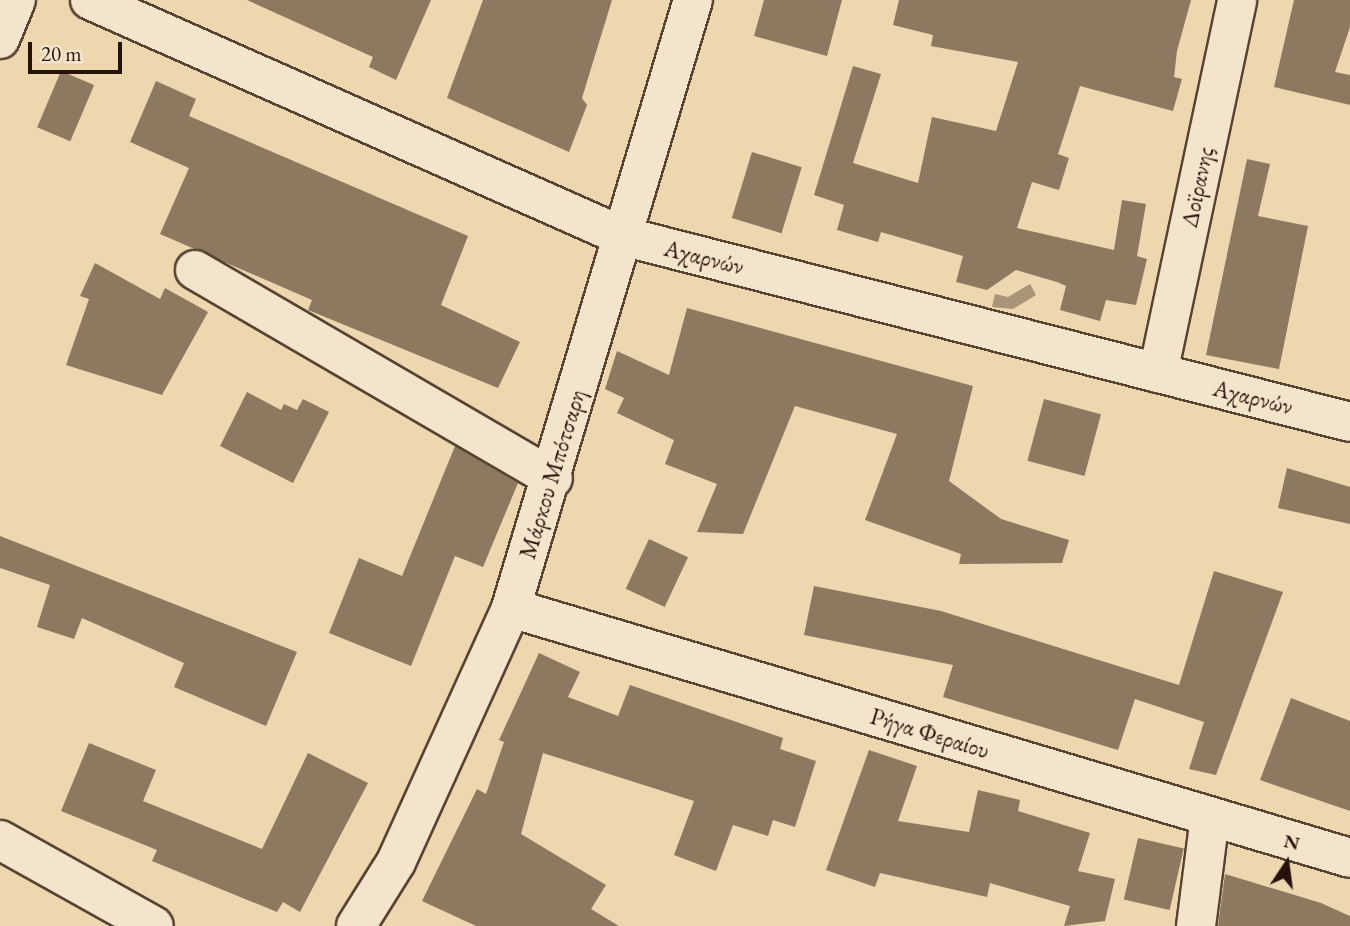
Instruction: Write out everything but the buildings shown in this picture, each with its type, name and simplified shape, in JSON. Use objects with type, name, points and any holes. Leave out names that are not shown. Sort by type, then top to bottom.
[{"type":"street","points":[[0,39],[16,0]]},
{"type":"street","name":"Αχαρνών","points":[[90,0],[622,236],[1350,422]]},
{"type":"street","name":"Μάρκου Μπότσαρη","points":[[356,926],[396,862],[511,608],[553,478],[693,0]]},
{"type":"street","name":"Δοϊρανης","points":[[1158,373],[1237,0]]},
{"type":"street","points":[[195,270],[553,478]]},
{"type":"street","name":"Ρήγα Φεραίου","points":[[511,608],[1350,858]]},
{"type":"street","points":[[1196,926],[1210,817]]},
{"type":"street","points":[[0,840],[154,926]]},
{"type":"shaded area","points":[[1030,284],[1036,295],[1013,309],[992,307],[995,294],[1008,297]]}]
